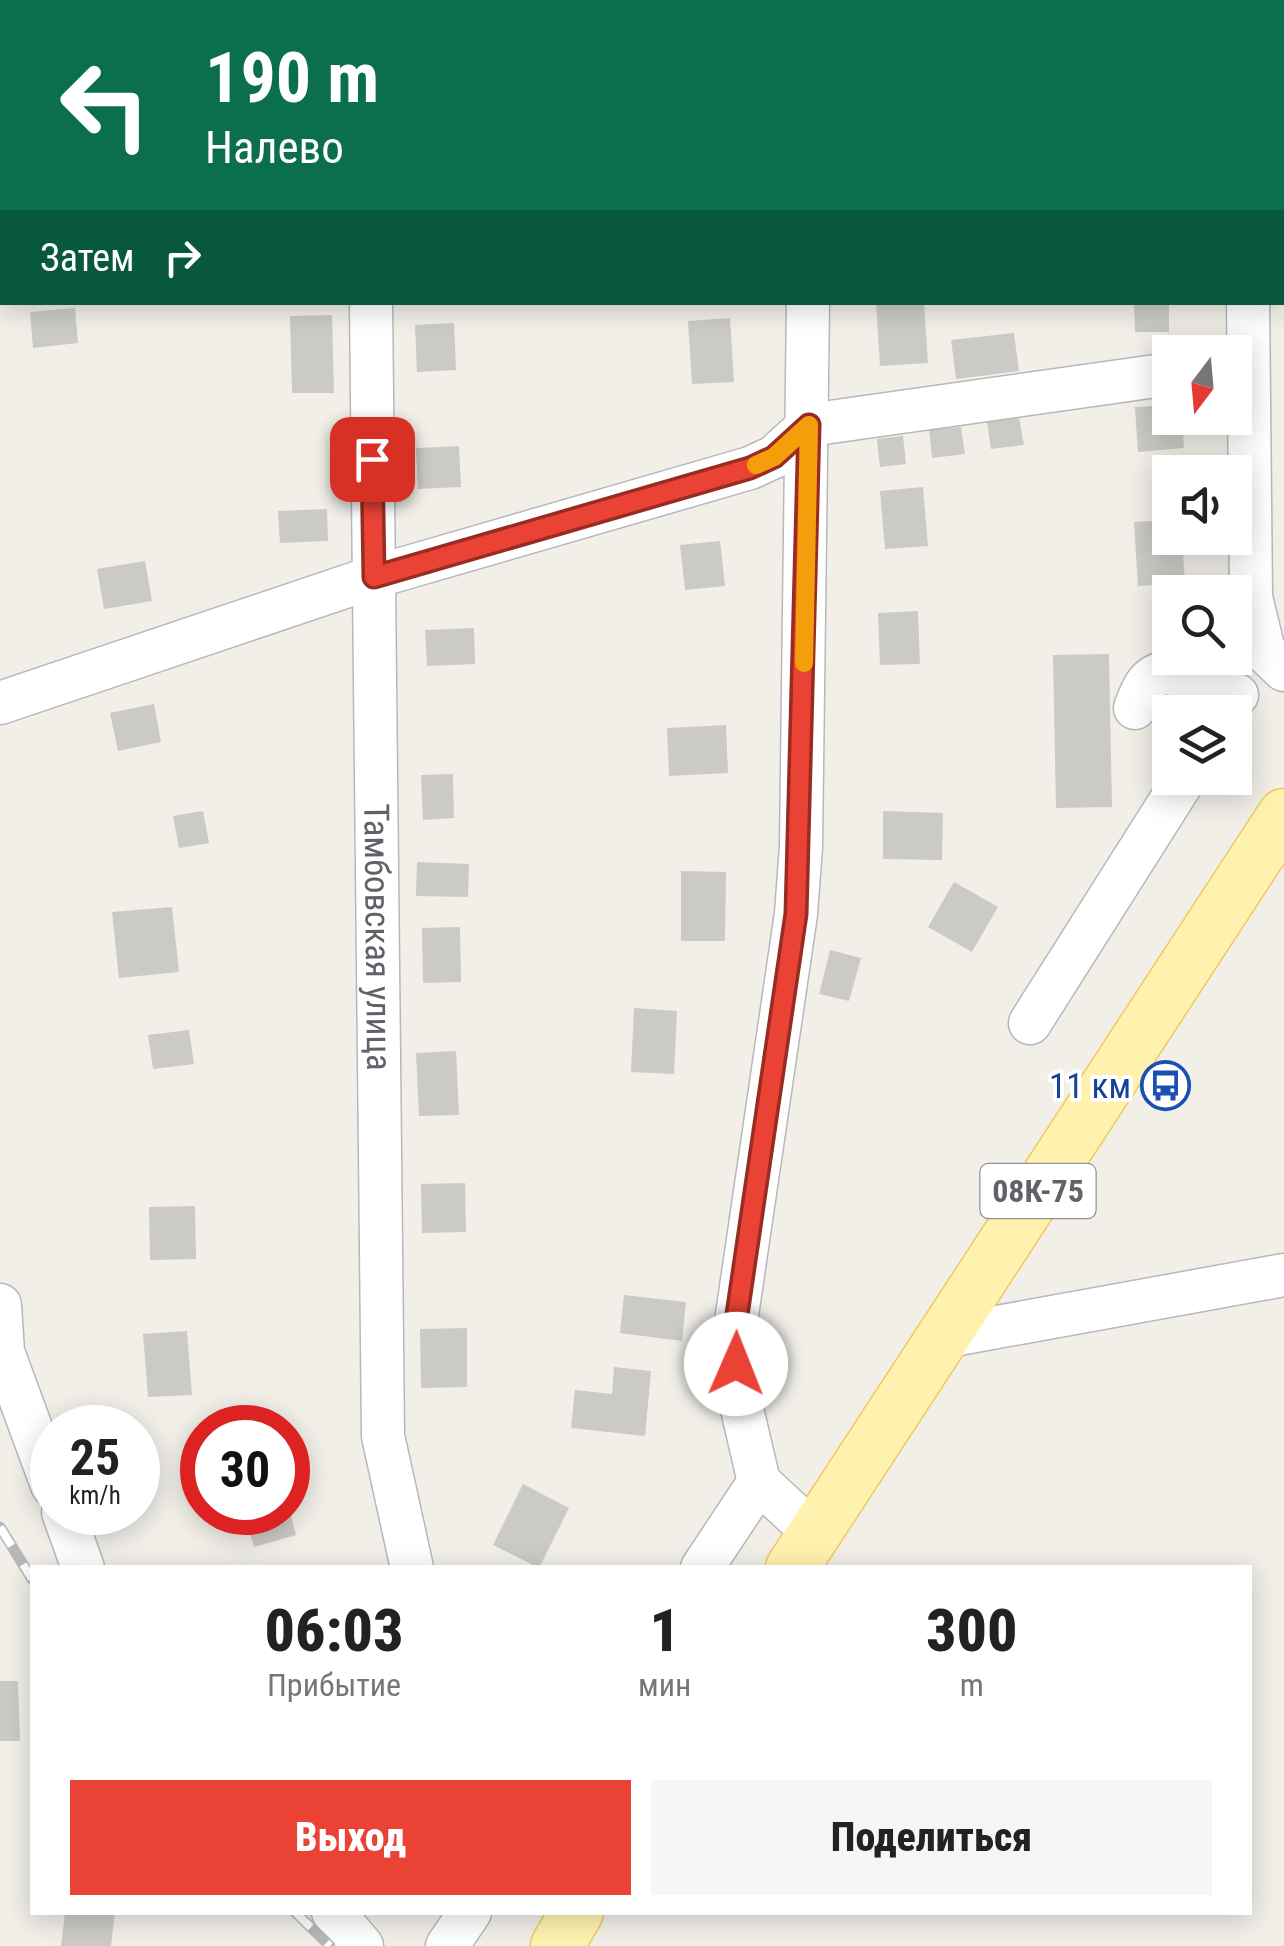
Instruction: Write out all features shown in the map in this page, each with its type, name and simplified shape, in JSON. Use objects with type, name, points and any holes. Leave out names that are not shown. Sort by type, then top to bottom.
[{"type":"main road","name":"08К-75","points":[[803,1550],[1284,815]]},
{"type":"main road","points":[[556,1946],[576,1915]]},
{"type":"street","name":"Тамбовская улица","points":[[370,305],[383,1436],[411,1565]]},
{"type":"street","points":[[803,1550],[759,1482],[742,1408],[734,1335],[796,914],[809,425],[808,305]]},
{"type":"street","points":[[1244,335],[1248,305]]},
{"type":"street","points":[[0,703],[374,577],[750,468],[774,457],[809,425],[1152,377]]},
{"type":"street","points":[[1240,695],[1274,660],[1251,597],[1244,435]]},
{"type":"street","points":[[1135,708],[1144,684],[1154,674],[1166,672],[1213,695]]},
{"type":"street","points":[[1030,1024],[1174,795]]},
{"type":"street","points":[[942,1337],[1284,1275]]},
{"type":"street","points":[[0,1304],[4,1352],[30,1424]]},
{"type":"street","points":[[704,1565],[759,1482]]},
{"type":"street","points":[[71,1535],[82,1565]]},
{"type":"street","points":[[336,1915],[362,1946]]},
{"type":"street","points":[[446,1946],[468,1915]]},
{"type":"building","points":[[876,305],[924,305],[928,363],[880,366]]},
{"type":"building","points":[[1134,305],[1169,305],[1169,332],[1135,332]]},
{"type":"building","points":[[75,308],[78,343],[33,348],[30,312]]},
{"type":"building","points":[[332,315],[334,393],[292,393],[290,316]]},
{"type":"building","points":[[730,318],[734,382],[692,384],[688,321]]},
{"type":"building","points":[[454,323],[456,370],[417,372],[415,325]]},
{"type":"building","points":[[1014,333],[1019,371],[956,379],[951,340]]},
{"type":"building","points":[[1152,406],[1152,435],[1183,435],[1184,448],[1138,452],[1135,407]]},
{"type":"building","points":[[1019,417],[1024,445],[991,449],[987,422]]},
{"type":"building","points":[[961,427],[965,454],[932,458],[929,430]]},
{"type":"building","points":[[903,436],[906,464],[880,467],[877,439]]},
{"type":"building","points":[[459,446],[461,487],[418,489],[416,448]]},
{"type":"building","points":[[923,487],[928,546],[885,549],[880,491]]},
{"type":"building","points":[[327,509],[328,541],[280,543],[278,511]]},
{"type":"building","points":[[1152,521],[1152,555],[1183,555],[1184,575],[1152,575],[1152,585],[1138,586],[1134,522]]},
{"type":"building","points":[[720,541],[725,586],[685,590],[680,545]]},
{"type":"building","points":[[145,561],[152,601],[104,609],[97,569]]},
{"type":"building","points":[[918,611],[920,664],[880,665],[878,613]]},
{"type":"building","points":[[474,628],[475,664],[427,666],[425,630]]},
{"type":"building","points":[[1109,654],[1112,807],[1056,808],[1053,655]]},
{"type":"building","points":[[154,704],[161,742],[118,751],[110,713]]},
{"type":"building","points":[[726,725],[728,773],[669,776],[667,728]]},
{"type":"building","points":[[453,774],[454,818],[423,820],[421,775]]},
{"type":"building","points":[[203,811],[209,843],[179,848],[173,816]]},
{"type":"building","points":[[883,811],[943,813],[942,860],[883,859]]},
{"type":"building","points":[[417,862],[469,864],[468,897],[416,896]]},
{"type":"building","points":[[681,871],[726,872],[725,941],[681,941]]},
{"type":"building","points":[[954,882],[998,907],[972,952],[928,927]]},
{"type":"building","points":[[172,907],[179,972],[119,978],[112,912]]},
{"type":"building","points":[[460,927],[461,982],[423,983],[422,928]]},
{"type":"building","points":[[830,950],[861,958],[849,1001],[819,994]]},
{"type":"building","points":[[634,1008],[677,1011],[674,1074],[631,1072]]},
{"type":"building","points":[[189,1030],[194,1064],[153,1069],[148,1035]]},
{"type":"building","points":[[456,1051],[459,1115],[419,1116],[416,1053]]},
{"type":"building","points":[[465,1183],[466,1232],[422,1233],[421,1184]]},
{"type":"building","points":[[195,1206],[196,1259],[150,1260],[149,1207]]},
{"type":"building","points":[[624,1295],[686,1302],[682,1341],[620,1333]]},
{"type":"building","points":[[467,1328],[467,1387],[421,1388],[420,1329]]},
{"type":"building","points":[[187,1331],[192,1395],[148,1397],[143,1334]]},
{"type":"building","points":[[614,1367],[651,1371],[645,1436],[571,1428],[575,1390],[612,1394]]},
{"type":"building","points":[[523,1484],[569,1508],[540,1565],[493,1545]]},
{"type":"building","points":[[251,1535],[296,1535],[254,1547]]},
{"type":"building","points":[[0,1681],[18,1681],[20,1741],[0,1741]]},
{"type":"building","points":[[65,1915],[115,1915],[111,1946],[61,1946]]},
{"type":"railway","points":[[0,1527],[30,1576]]},
{"type":"railway","points":[[298,1915],[330,1946]]},
{"type":"slow traffic","points":[[756,465],[774,457],[809,425],[804,663]]},
{"type":"place","name":"11 км","points":[[1166,1086]]},
{"type":"route","points":[[372,459],[374,577],[750,468],[774,457],[809,425],[801,846],[796,914],[734,1335],[736,1364]]}]
